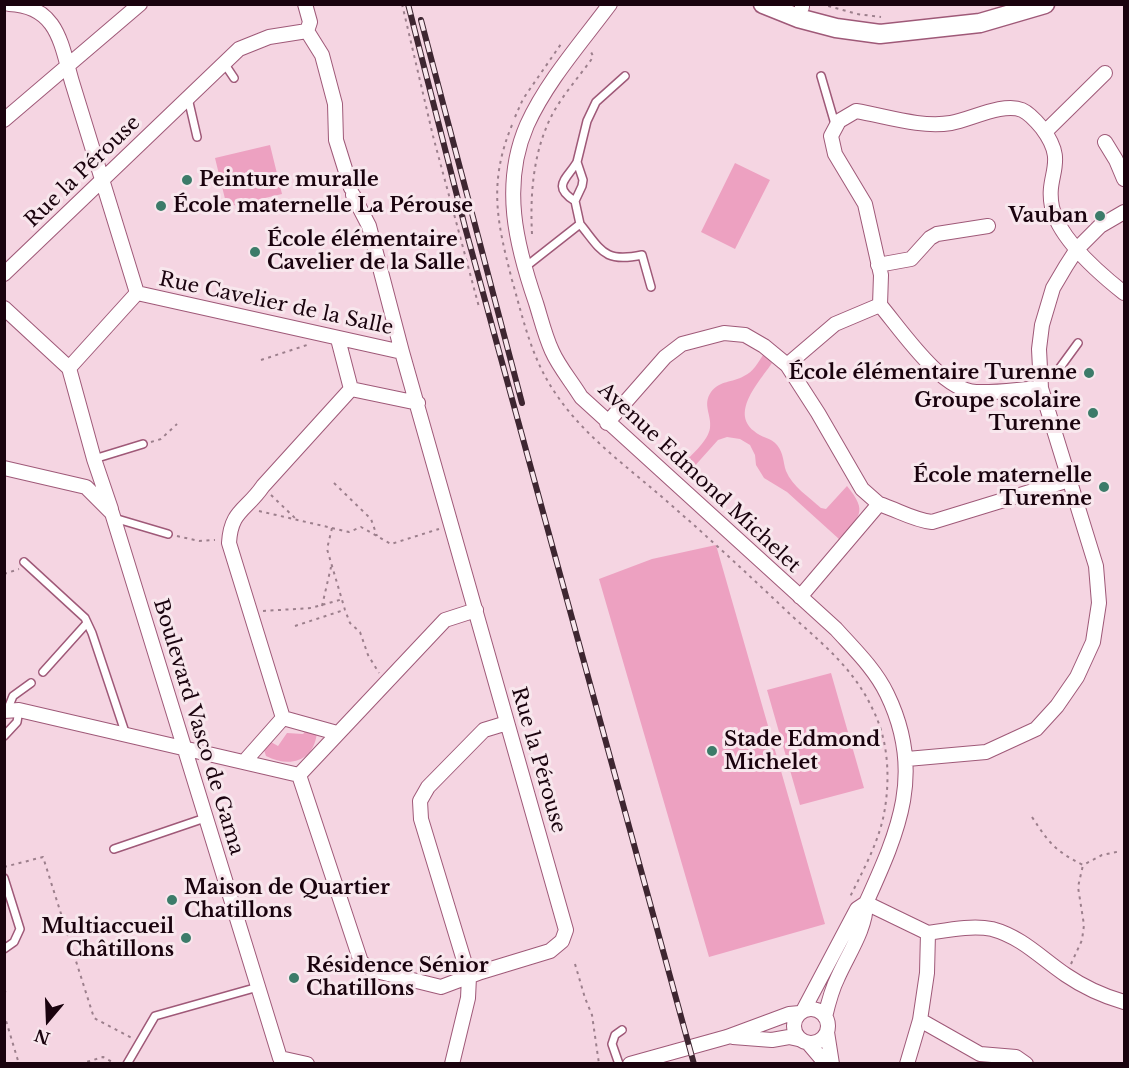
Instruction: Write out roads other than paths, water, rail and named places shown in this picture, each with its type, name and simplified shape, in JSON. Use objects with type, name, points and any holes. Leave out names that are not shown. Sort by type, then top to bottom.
[{"type":"main road","points":[[763,4],[798,18],[836,28],[880,34],[980,23],[1045,4]]},
{"type":"main road","points":[[800,5],[828,15],[923,30]]},
{"type":"street","name":"Rue Cavelier de la Salle","points":[[9,4],[29,7],[44,15],[55,28],[137,293],[402,352]]},
{"type":"street","points":[[4,120],[67,61],[140,4]]},
{"type":"street","points":[[306,4],[310,22],[307,31]]},
{"type":"street","name":"Avenue Edmond Michelet","points":[[610,4],[556,76],[527,126],[517,157],[512,190],[515,230],[524,268],[552,352],[581,397],[836,629],[867,663],[887,693],[898,722],[907,759],[905,791],[896,831],[866,903],[863,921],[836,980],[825,1017]]},
{"type":"street","name":"Rue la Pérouse","points":[[4,274],[238,49],[269,37],[307,31],[322,55],[335,104],[336,140],[352,191],[369,226],[402,352],[453,525],[566,930],[562,941],[550,951],[441,987],[372,970],[361,962],[299,775]]},
{"type":"street","points":[[1045,132],[1105,73]]},
{"type":"street","points":[[1041,383],[975,392],[956,387],[941,376],[880,305],[881,275],[865,204],[835,154],[831,136],[838,121],[856,111],[935,125],[953,123],[1005,108],[1021,110],[1036,121],[1052,142],[1056,156],[1052,207],[1060,226],[1092,267],[1121,286]]},
{"type":"street","points":[[1105,142],[1125,179]]},
{"type":"street","points":[[907,759],[986,752],[1036,729],[1057,706],[1077,677],[1093,642],[1099,603],[1096,566],[1041,383],[1039,349],[1042,325],[1053,288],[1077,249],[1100,226],[1125,212]]},
{"type":"street","points":[[879,265],[911,259],[930,238],[937,234],[988,226]]},
{"type":"street","points":[[69,368],[137,293]]},
{"type":"street","points":[[787,365],[835,324],[880,305]]},
{"type":"street","points":[[4,308],[69,368],[94,459],[113,516]]},
{"type":"street","points":[[607,423],[665,357],[682,344],[724,333],[745,334],[787,365],[862,489],[879,504],[897,509],[918,520],[932,522],[1069,480]]},
{"type":"street","points":[[338,339],[351,389]]},
{"type":"street","points":[[351,389],[418,403]]},
{"type":"street","points":[[283,718],[229,543],[230,528],[234,519],[262,486],[351,389]]},
{"type":"street","name":"Boulevard Vasco de Gama","points":[[4,468],[86,487],[113,516],[258,987],[277,1061],[307,1064]]},
{"type":"street","points":[[800,597],[879,504]]},
{"type":"street","points":[[9,709],[299,775],[445,620],[476,610]]},
{"type":"street","points":[[283,718],[337,733]]},
{"type":"street","points":[[244,762],[283,718]]},
{"type":"street","points":[[452,1064],[468,998],[469,976],[421,819],[420,801],[428,787],[484,730],[507,723]]},
{"type":"street","points":[[866,903],[928,933],[958,928],[992,929],[1023,942],[1066,975],[1096,994],[1125,1002]]},
{"type":"street","name":"Avenue Edmond Michelet","points":[[801,1012],[857,909],[866,903]]},
{"type":"street","points":[[907,1064],[920,1020],[927,973],[928,933]]},
{"type":"street","points":[[630,1064],[728,1037],[789,1014],[813,1009],[825,1017],[832,1064]]},
{"type":"street","points":[[801,1012],[796,1017],[793,1028],[826,1064]]},
{"type":"street","points":[[920,1020],[980,1054],[1016,1057],[1026,1064]]},
{"type":"street","points":[[728,1037],[772,1040],[789,1037],[804,1041],[820,1041],[827,1032]]},
{"type":"lane","points":[[224,63],[234,78]]},
{"type":"lane","points":[[575,201],[563,194],[562,190],[566,177],[577,162],[587,121],[596,102],[625,76]]},
{"type":"lane","points":[[821,76],[836,127]]},
{"type":"lane","points":[[188,98],[197,137]]},
{"type":"lane","points":[[577,162],[583,180],[575,201],[580,224],[601,250],[610,256],[620,258],[642,255],[651,287]]},
{"type":"lane","points":[[524,268],[580,224]]},
{"type":"lane","points":[[1041,383],[1059,369],[1078,343]]},
{"type":"lane","points":[[94,459],[143,444]]},
{"type":"lane","name":"Boulevard Vasco de Gama","points":[[113,516],[168,534]]},
{"type":"lane","points":[[26,564],[87,623],[126,735]]},
{"type":"lane","points":[[43,672],[87,623]]},
{"type":"lane","points":[[4,736],[17,722],[9,709],[13,696],[31,683]]},
{"type":"lane","points":[[114,849],[205,818]]},
{"type":"lane","points":[[4,878],[20,929],[14,942],[4,949]]},
{"type":"lane","points":[[127,1064],[155,1016],[258,987]]},
{"type":"lane","points":[[619,1064],[612,1044],[615,1035],[622,1030]]},
{"type":"railway","points":[[408,4],[465,227],[694,1064]]},
{"type":"railway","points":[[421,20],[522,403]]},
{"type":"place","name":"Peinture muralle","points":[[187,180]]},
{"type":"place","name":"École maternelle La Pérouse","points":[[161,206]]},
{"type":"place","name":"Vauban","points":[[1100,216]]},
{"type":"place","name":"École élémentaire Cavelier de la Salle","points":[[255,252]]},
{"type":"place","name":"École élémentaire Turenne","points":[[1089,373]]},
{"type":"place","name":"Groupe scolaire Turenne","points":[[1093,413]]},
{"type":"place","name":"École maternelle Turenne","points":[[1104,487]]},
{"type":"place","name":"Stade Edmond Michelet","points":[[712,751]]},
{"type":"place","name":"Maison de Quartier Chatillons","points":[[172,900]]},
{"type":"place","name":"Multiaccueil Châtillons","points":[[186,938]]},
{"type":"place","name":"Résidence Sénior Chatillons","points":[[294,978]]}]
